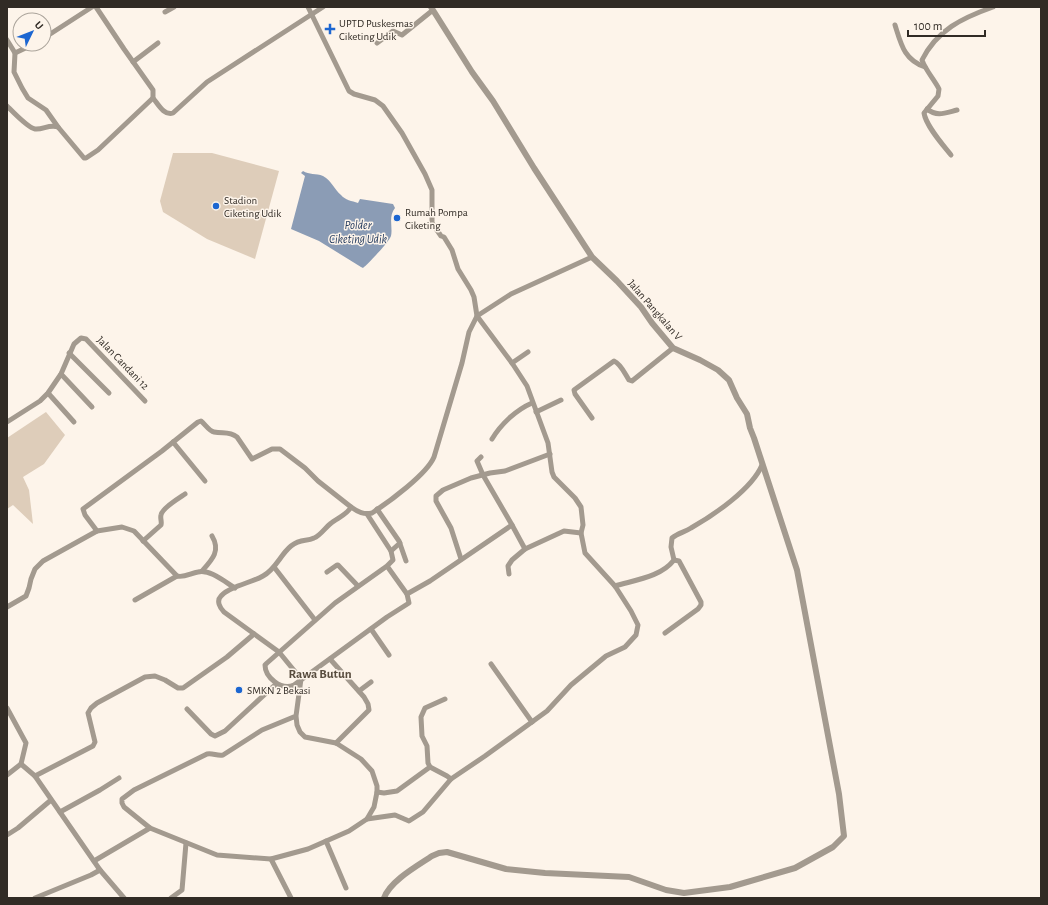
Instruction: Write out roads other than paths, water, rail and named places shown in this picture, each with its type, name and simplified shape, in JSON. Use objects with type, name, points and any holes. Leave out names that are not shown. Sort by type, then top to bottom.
[{"type":"street","points":[[52,33],[92,7]]},
{"type":"street","points":[[96,7],[153,90],[153,98],[165,113],[168,114],[173,113],[207,82],[323,7]]},
{"type":"street","points":[[165,12],[174,7]]},
{"type":"street","points":[[308,7],[349,91],[351,93],[375,100],[381,104],[398,127],[410,147],[430,185],[433,206],[432,223],[452,250],[458,269],[474,297],[477,316],[527,386],[532,403],[548,442],[554,477],[575,498],[581,507],[583,525],[581,534],[584,553],[616,586],[638,625],[636,635],[625,648],[606,656],[580,676],[556,703],[532,722],[451,779],[423,812],[409,821],[395,815],[367,818]]},
{"type":"street","points":[[951,155],[924,113],[938,96],[939,89],[922,60],[931,45],[941,33],[966,18],[993,7]]},
{"type":"street","points":[[377,43],[393,31],[402,35],[432,8]]},
{"type":"street","name":"Jalan Pangkalan V","points":[[384,898],[392,885],[432,856],[439,853],[447,852],[506,869],[544,873],[629,877],[666,890],[684,893],[730,887],[795,868],[838,844],[844,836],[839,794],[798,570],[762,465],[747,414],[737,398],[729,380],[718,370],[673,348],[641,307],[592,257],[432,8]]},
{"type":"street","points":[[895,25],[903,49],[912,61],[925,67]]},
{"type":"street","points":[[7,40],[15,53],[14,72],[28,98],[46,110],[84,158],[98,150],[153,98]]},
{"type":"street","points":[[133,62],[158,43]]},
{"type":"street","points":[[7,106],[30,127],[35,129],[49,126],[58,127]]},
{"type":"street","points":[[927,109],[933,114],[957,110]]},
{"type":"street","points":[[97,531],[84,515],[83,509],[174,442],[198,422],[201,422],[212,431],[230,433],[237,437],[252,459],[272,449],[280,449],[305,468],[318,481],[351,508],[358,512],[367,514],[372,513],[419,477],[432,463],[462,363],[469,332],[477,316],[511,294],[592,257]]},
{"type":"street","name":"Jalan Candani 12","points":[[69,353],[74,344],[81,338],[86,339],[145,401]]},
{"type":"street","points":[[592,418],[575,394],[574,390],[614,361],[619,365],[629,380],[632,381],[673,348]]},
{"type":"street","points":[[512,363],[528,352]]},
{"type":"street","points":[[7,422],[40,401],[48,393],[61,374],[69,353],[109,393]]},
{"type":"street","points":[[61,374],[92,407]]},
{"type":"street","points":[[48,393],[74,422]]},
{"type":"street","points":[[536,412],[561,400]]},
{"type":"street","points":[[492,439],[507,420],[532,403]]},
{"type":"street","points":[[174,442],[205,481]]},
{"type":"street","points":[[461,559],[451,528],[435,498],[443,490],[471,478],[484,474],[505,471],[550,454]]},
{"type":"street","points":[[481,457],[477,461],[525,549]]},
{"type":"street","points":[[674,560],[671,547],[672,538],[717,511],[756,475],[762,465]]},
{"type":"street","points":[[143,542],[161,525],[161,515],[163,510],[185,494]]},
{"type":"street","points":[[296,716],[262,730],[223,755],[217,756],[212,753],[207,754],[134,790],[122,799],[124,807],[150,828],[217,855],[271,859],[308,849],[349,831],[367,818],[374,807],[378,792],[372,771],[361,759],[336,743],[305,737],[298,730],[296,716],[301,679],[279,652],[224,612],[219,604],[221,595],[265,576],[292,545],[304,539],[313,539],[331,523],[348,512],[351,508]]},
{"type":"street","points":[[377,509],[400,543],[406,561]]},
{"type":"street","points":[[367,514],[391,551],[393,560],[387,566],[335,603],[279,652],[265,667],[276,684],[288,687],[294,685],[330,660],[371,628],[406,606],[409,600],[387,566]]},
{"type":"street","points":[[406,594],[424,584],[512,525]]},
{"type":"street","points":[[7,607],[26,596],[30,588],[31,579],[35,569],[43,561],[97,531],[122,527],[134,531],[177,576]]},
{"type":"street","points":[[509,574],[508,566],[512,560],[525,549],[564,531],[581,534]]},
{"type":"street","points":[[202,572],[210,563],[216,549],[216,544],[212,536]]},
{"type":"street","points":[[391,551],[400,543]]},
{"type":"street","points":[[616,586],[663,571],[674,560]]},
{"type":"street","points":[[665,633],[698,609],[701,605],[701,602],[679,561],[674,560]]},
{"type":"street","points":[[327,572],[338,565],[358,586]]},
{"type":"street","points":[[274,567],[315,620]]},
{"type":"street","points":[[135,600],[177,576],[180,577],[202,572],[212,575],[235,588]]},
{"type":"street","points":[[371,628],[389,655]]},
{"type":"street","points":[[35,776],[93,746],[95,742],[88,713],[97,703],[145,677],[155,676],[178,688],[183,688],[227,657],[254,634]]},
{"type":"street","points":[[330,660],[359,691],[368,704],[369,710],[336,743]]},
{"type":"street","points":[[491,664],[532,722]]},
{"type":"street","points":[[359,691],[371,682]]},
{"type":"street","points":[[187,709],[211,734],[215,736],[225,731],[276,684]]},
{"type":"street","points":[[445,699],[425,708],[421,717],[422,736],[427,746],[428,763],[430,767],[451,779]]},
{"type":"street","points":[[7,708],[26,743],[20,764],[7,775]]},
{"type":"street","points":[[20,764],[35,776],[100,870],[124,898]]},
{"type":"street","points":[[378,792],[384,793],[397,791],[430,767]]},
{"type":"street","points":[[60,812],[119,778]]},
{"type":"street","points":[[7,835],[18,828],[51,800]]},
{"type":"street","points":[[94,861],[150,828]]},
{"type":"street","points":[[326,841],[346,888]]},
{"type":"street","points":[[171,898],[182,890],[186,842]]},
{"type":"street","points":[[271,859],[291,898]]},
{"type":"street","points":[[35,898],[100,870]]},
{"type":"water","name":"Polder Ciketing Udik","points":[[303,171],[323,176],[329,180],[343,197],[349,200],[358,203],[360,199],[393,204],[395,208],[391,218],[391,236],[383,248],[363,268],[319,241],[291,229],[305,176],[301,173]]},
{"type":"place","name":"UPTD Puskesmas Ciketing Udik","points":[[330,29]]},
{"type":"place","name":"Stadion Ciketing Udik","points":[[216,206]]},
{"type":"place","name":"Rumah Pompa Ciketing","points":[[397,218]]},
{"type":"place","name":"SMKN 2 Bekasi","points":[[239,690]]},
{"type":"district","name":"Rawa Butun","points":[[320,674]]}]
